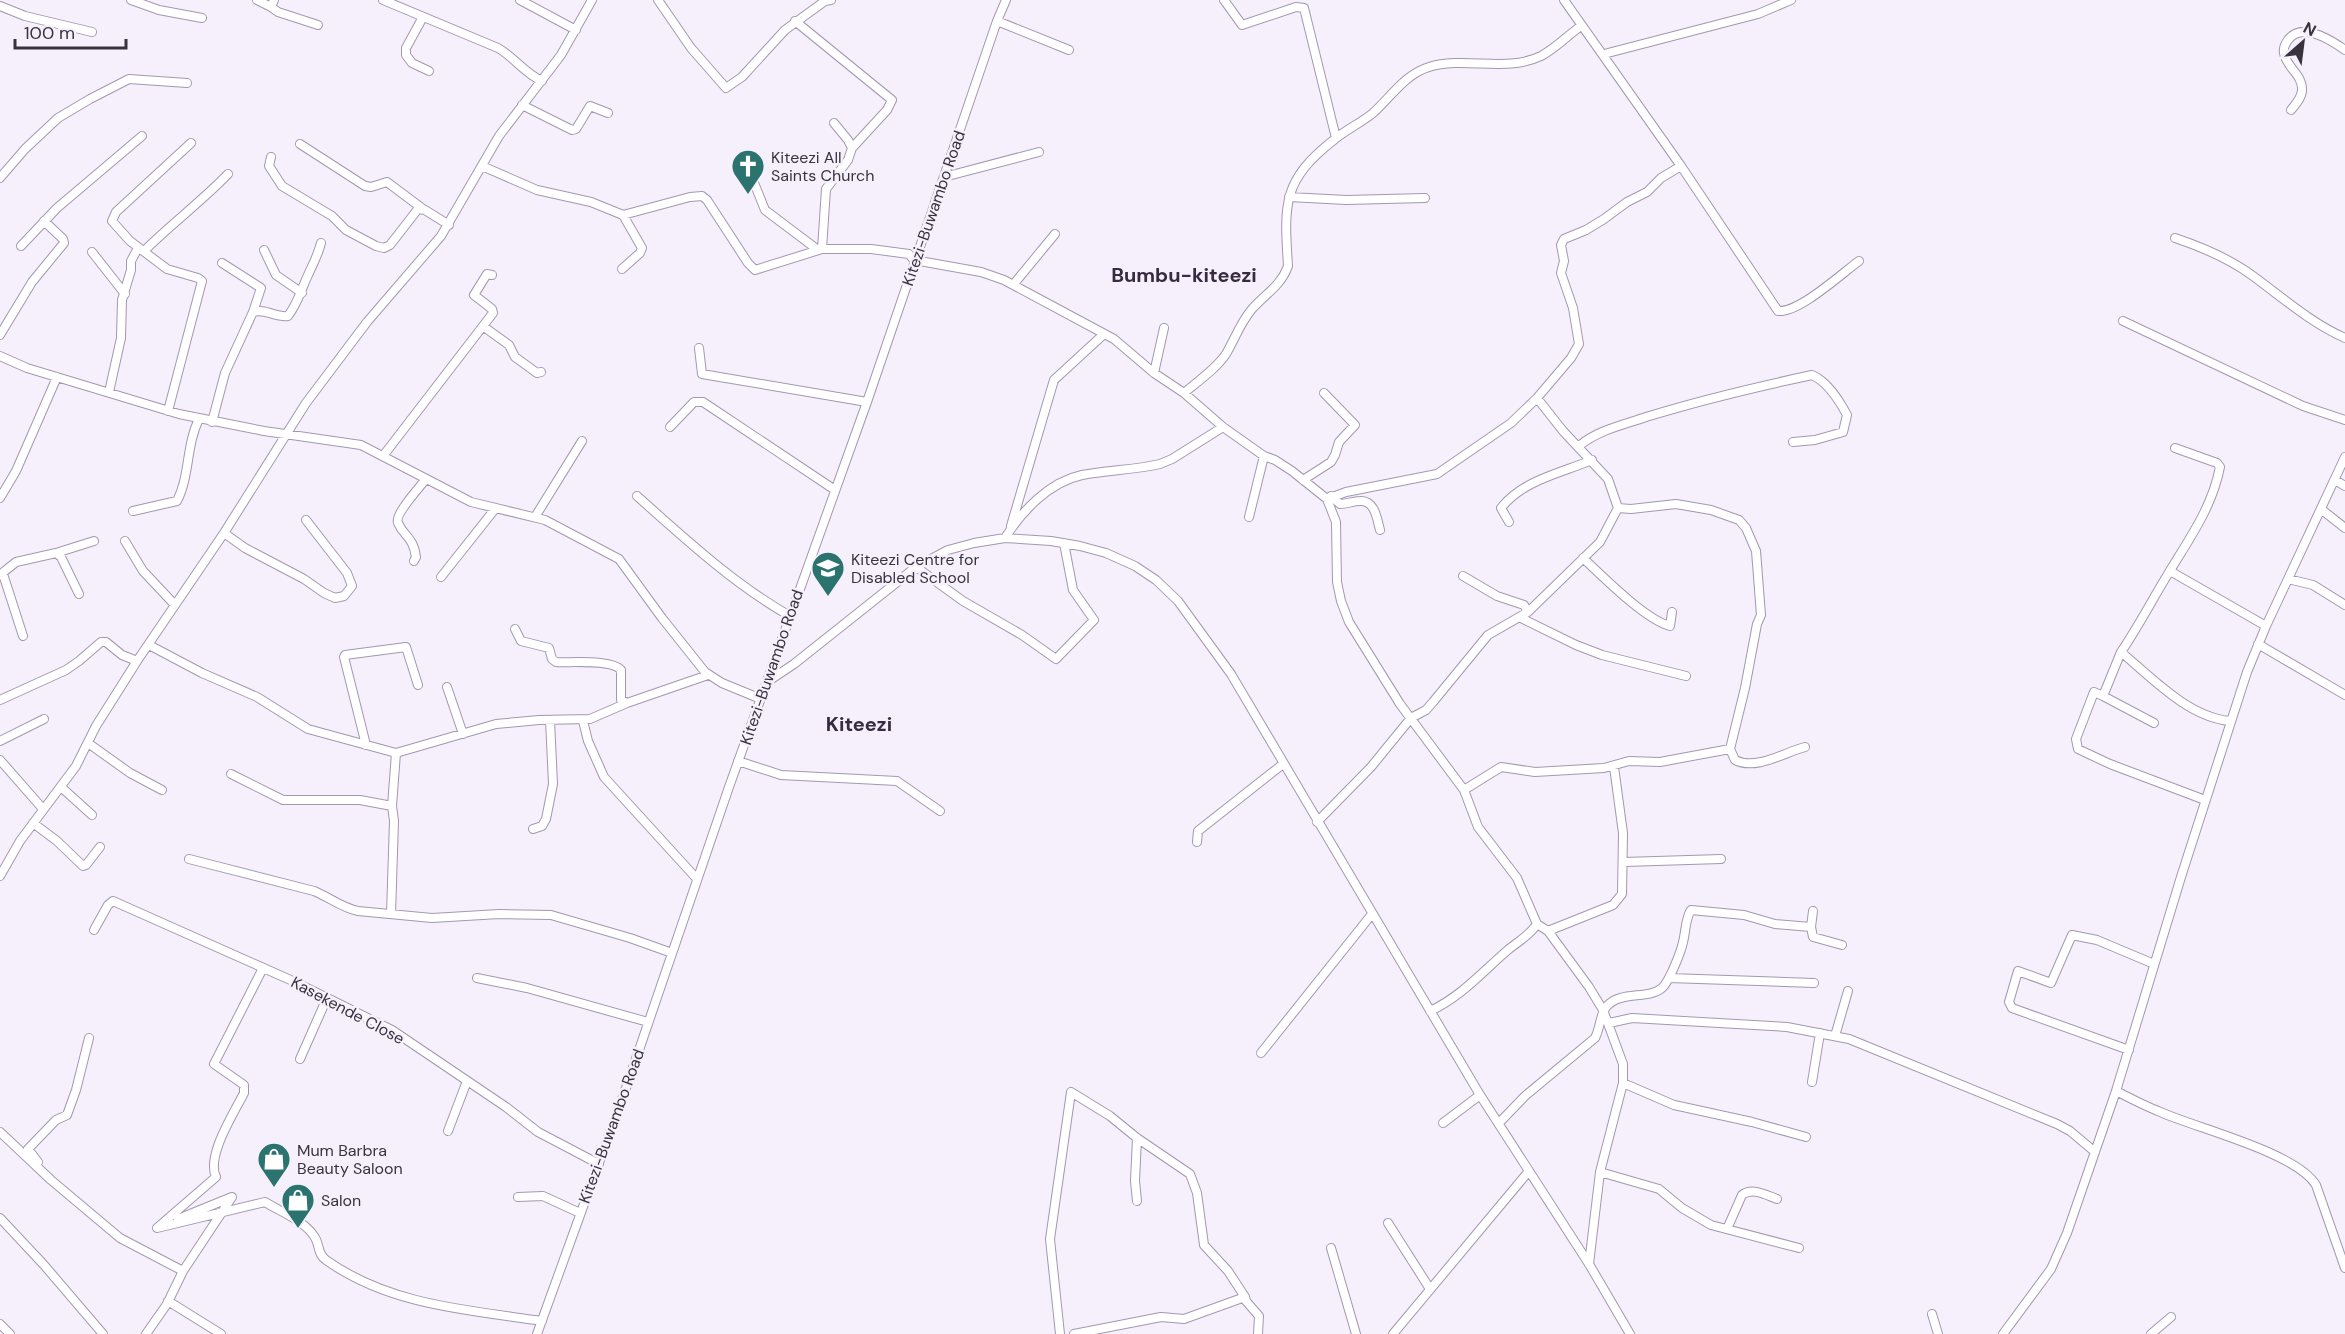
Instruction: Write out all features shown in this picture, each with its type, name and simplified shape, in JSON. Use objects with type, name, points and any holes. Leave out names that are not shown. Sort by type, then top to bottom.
[{"type":"street","points":[[131,0],[159,10],[202,18]]},
{"type":"street","points":[[256,0],[272,3],[278,12],[318,26]]},
{"type":"street","points":[[382,0],[498,48],[509,54],[527,72],[542,81]]},
{"type":"street","points":[[519,0],[576,30]]},
{"type":"street","points":[[0,876],[20,841],[61,787],[137,661],[224,533],[285,435],[337,360],[449,225],[499,136],[542,81],[576,30],[592,0]]},
{"type":"street","points":[[658,0],[691,48],[726,88],[742,77],[795,21],[825,1],[831,0]]},
{"type":"street","points":[[1224,0],[1242,25],[1296,7],[1304,8],[1336,138]]},
{"type":"street","points":[[1564,0],[1581,26],[1604,54],[1779,312],[1801,304],[1859,261]]},
{"type":"street","points":[[1604,54],[1758,14],[1791,0]]},
{"type":"street","name":"Kitezi-Buwambo Road","points":[[537,1334],[648,1022],[696,879],[867,402],[1004,1]]},
{"type":"street","points":[[0,6],[26,16],[92,32]]},
{"type":"street","points":[[423,17],[406,48],[406,55],[412,63],[429,71]]},
{"type":"street","points":[[795,21],[892,100],[887,110],[852,148],[848,160],[826,189],[820,249]]},
{"type":"street","points":[[997,21],[1069,50]]},
{"type":"street","points":[[1184,393],[1219,363],[1245,318],[1274,290],[1285,273],[1288,266],[1285,219],[1289,197],[1301,171],[1336,138],[1369,116],[1402,84],[1424,69],[1444,64],[1510,64],[1530,60],[1550,50],[1581,26]]},
{"type":"street","points":[[2291,110],[2301,96],[2302,89],[2301,81],[2287,62],[2283,52],[2285,44],[2291,37],[2299,32],[2313,33],[2330,39],[2345,50]]},
{"type":"street","points":[[0,178],[25,149],[58,118],[126,80],[187,83]]},
{"type":"street","points":[[522,105],[573,130],[590,106],[608,112]]},
{"type":"street","points":[[834,123],[852,148]]},
{"type":"street","points":[[21,246],[44,221],[142,136]]},
{"type":"street","points":[[168,411],[202,281],[166,269],[141,250],[112,221],[115,214],[190,143]]},
{"type":"street","points":[[300,144],[365,186],[371,187],[387,182],[449,225]]},
{"type":"street","points":[[944,177],[1039,152]]},
{"type":"street","points":[[272,157],[269,166],[282,186],[332,216],[346,230],[376,246],[384,248],[390,245],[418,209],[425,210]]},
{"type":"street","points":[[746,163],[765,210],[820,249]]},
{"type":"street","points":[[482,166],[537,190],[591,202],[623,215],[694,196],[702,196],[755,270],[820,249],[870,249],[905,253],[914,260],[981,272],[1036,296],[1054,309],[1114,339],[1154,373],[1184,393],[1223,427],[1264,456],[1275,459],[1340,504],[1360,501],[1369,504],[1377,515],[1380,530]]},
{"type":"street","points":[[1329,498],[1437,474],[1511,423],[1538,398],[1572,358],[1579,344],[1571,300],[1562,273],[1564,261],[1561,245],[1564,239],[1586,230],[1627,202],[1647,192],[1660,178],[1681,166]]},
{"type":"street","points":[[109,392],[121,338],[122,306],[132,270],[131,261],[169,226],[203,200],[228,174]]},
{"type":"street","points":[[1289,197],[1346,200],[1425,198]]},
{"type":"street","points":[[622,269],[640,253],[642,248],[623,215]]},
{"type":"street","points":[[0,334],[32,282],[64,243],[63,239],[44,221]]},
{"type":"street","points":[[1013,285],[1055,234]]},
{"type":"street","points":[[2175,238],[2196,245],[2234,264],[2307,317],[2345,338]]},
{"type":"street","points":[[253,312],[264,311],[285,317],[292,310],[319,254],[321,243]]},
{"type":"street","points":[[264,250],[276,275],[302,293]]},
{"type":"street","points":[[92,252],[124,294]]},
{"type":"street","points":[[212,422],[225,373],[253,312],[261,288],[222,263]]},
{"type":"street","points":[[383,456],[494,311],[474,295],[488,274],[492,275]]},
{"type":"street","points":[[2123,321],[2303,406],[2345,420]]},
{"type":"street","points":[[484,327],[509,345],[514,357],[521,363],[537,374],[541,372]]},
{"type":"street","points":[[1154,373],[1164,328]]},
{"type":"street","points":[[1007,535],[1054,380],[1104,334]]},
{"type":"street","points":[[699,348],[702,374],[867,402]]},
{"type":"street","points":[[0,356],[27,368],[199,419],[285,435],[361,445],[471,502],[535,517],[564,529],[619,559],[708,675],[761,699]]},
{"type":"street","points":[[1579,447],[1593,435],[1670,409],[1712,397],[1812,375],[1819,378],[1840,401],[1847,415],[1843,432],[1815,440],[1793,442]]},
{"type":"street","points":[[0,498],[16,471],[57,377]]},
{"type":"street","points":[[1303,480],[1331,462],[1339,442],[1355,425],[1323,393]]},
{"type":"street","points":[[1317,822],[1371,766],[1411,718],[1426,710],[1488,635],[1521,618],[1600,542],[1618,508],[1613,486],[1602,470],[1563,431],[1538,398]]},
{"type":"street","points":[[670,427],[694,402],[702,402],[836,490]]},
{"type":"street","points":[[133,511],[177,501],[183,487],[188,456],[199,419]]},
{"type":"street","points":[[1007,535],[1032,505],[1064,481],[1083,475],[1160,464],[1223,427]]},
{"type":"street","points":[[535,517],[582,441]]},
{"type":"street","points":[[2103,696],[2121,652],[2192,538],[2205,513],[2220,467],[2215,462],[2175,448]]},
{"type":"street","points":[[1249,517],[1264,456]]},
{"type":"street","points":[[2003,1334],[2054,1263],[2067,1233],[2116,1091],[2230,721],[2266,626],[2345,457]]},
{"type":"street","points":[[1509,522],[1501,508],[1512,495],[1524,487],[1592,460]]},
{"type":"street","points":[[414,561],[415,546],[397,522],[398,515],[426,479]]},
{"type":"street","points":[[2335,480],[2345,486]]},
{"type":"street","points":[[637,496],[703,553],[774,607],[790,616]]},
{"type":"street","points":[[1329,498],[1336,522],[1337,582],[1349,622],[1373,663],[1464,790],[1478,827],[1517,878],[1537,924],[1548,931],[1589,987],[1609,1023],[1623,1064],[1623,1083],[1600,1172],[1589,1264]]},
{"type":"street","points":[[1618,508],[1631,509],[1676,504],[1690,506],[1730,515],[1746,528],[1756,551],[1761,615],[1757,624],[1745,688],[1730,748],[1735,760],[1743,762],[1773,759],[1805,747]]},
{"type":"street","points":[[441,577],[495,509]]},
{"type":"street","points":[[2321,509],[2345,528]]},
{"type":"street","points":[[224,533],[245,548],[304,579],[324,593],[335,598],[344,596],[352,586],[347,573],[306,520]]},
{"type":"street","points":[[767,682],[794,664],[916,567],[948,550],[1007,535],[1064,543],[1106,553],[1156,580],[1178,601],[1231,674],[1480,1095],[1589,1264],[1630,1334]]},
{"type":"street","points":[[23,636],[2,575],[16,562],[94,541]]},
{"type":"street","points":[[125,541],[143,571],[175,605]]},
{"type":"street","points":[[916,567],[963,601],[1022,635],[1056,659],[1094,620],[1073,590],[1064,543]]},
{"type":"street","points":[[56,553],[61,557],[79,594]]},
{"type":"street","points":[[1583,558],[1616,590],[1658,623],[1670,626],[1672,612]]},
{"type":"street","points":[[2170,571],[2266,626]]},
{"type":"street","points":[[1463,576],[1497,596],[1524,605],[1528,612]]},
{"type":"street","points":[[2288,579],[2313,585],[2345,605]]},
{"type":"street","points":[[1521,618],[1602,655],[1686,676]]},
{"type":"street","points":[[515,629],[521,641],[549,648],[554,661],[618,666],[621,670],[621,700],[627,703]]},
{"type":"street","points":[[0,700],[66,669],[101,642],[106,642],[122,655],[137,661]]},
{"type":"street","points":[[2259,644],[2345,695]]},
{"type":"street","points":[[148,645],[202,673],[257,697],[308,729],[396,753],[496,724],[550,720],[583,721],[708,675]]},
{"type":"street","points":[[366,745],[345,655],[406,647],[418,685]]},
{"type":"street","points":[[2121,652],[2187,704],[2215,719],[2230,721]]},
{"type":"street","points":[[447,687],[463,734]]},
{"type":"street","points":[[2154,723],[2094,692],[2076,739],[2078,749],[2110,764],[2205,800]]},
{"type":"street","points":[[0,741],[44,719]]},
{"type":"street","points":[[533,830],[542,826],[546,819],[554,784],[550,720]]},
{"type":"street","points":[[583,721],[588,741],[604,777],[696,879]]},
{"type":"street","points":[[88,743],[130,773],[162,790]]},
{"type":"street","points":[[1464,790],[1494,769],[1501,767],[1535,772],[1614,767],[1626,761],[1660,762],[1730,748]]},
{"type":"street","points":[[391,914],[394,821],[392,806],[396,753]]},
{"type":"street","points":[[0,760],[43,809]]},
{"type":"street","points":[[738,761],[781,775],[897,781],[940,810]]},
{"type":"street","points":[[1197,842],[1198,831],[1283,764]]},
{"type":"street","points":[[1548,931],[1612,905],[1623,894],[1623,834],[1614,767]]},
{"type":"street","points":[[231,774],[283,800],[360,800],[392,806]]},
{"type":"street","points":[[61,787],[92,815]]},
{"type":"street","points":[[33,823],[57,841],[83,866],[99,847]]},
{"type":"street","points":[[189,859],[314,891],[329,897],[347,909],[432,918],[499,914],[551,915],[581,922],[672,953]]},
{"type":"street","points":[[1624,862],[1721,859]]},
{"type":"street","name":"Kasekende Close","points":[[94,930],[108,905],[113,901],[263,968],[392,1030],[542,1135],[598,1164]]},
{"type":"street","points":[[1499,1123],[1525,1096],[1595,1038],[1603,1010],[1609,1004],[1624,997],[1661,989],[1683,944],[1691,910],[1744,915],[1775,924],[1811,927]]},
{"type":"street","points":[[1814,911],[1811,927],[1813,937],[1816,940],[1842,945]]},
{"type":"street","points":[[1261,1053],[1372,914]]},
{"type":"street","points":[[1430,1011],[1442,1005],[1485,973],[1537,924]]},
{"type":"street","points":[[2129,1050],[2012,1008],[2009,1002],[2018,971],[2051,983],[2072,935],[2097,940],[2154,964]]},
{"type":"street","points":[[157,1228],[216,1177],[212,1170],[215,1153],[244,1093],[244,1086],[214,1064],[263,968]]},
{"type":"street","points":[[477,978],[527,988],[648,1022]]},
{"type":"street","points":[[1668,978],[1814,983]]},
{"type":"street","points":[[1835,1036],[1848,991]]},
{"type":"street","points":[[300,1059],[327,998]]},
{"type":"street","points":[[1609,1023],[1632,1018],[1787,1027],[1849,1039],[2057,1124],[2070,1131],[2095,1152]]},
{"type":"street","points":[[1812,1082],[1820,1033]]},
{"type":"street","points":[[51,1180],[28,1149],[56,1120],[67,1115],[89,1038]]},
{"type":"street","points":[[448,1131],[467,1081]]},
{"type":"street","points":[[1623,1083],[1674,1105],[1752,1122],[1806,1137]]},
{"type":"street","points":[[2116,1091],[2158,1112],[2284,1160],[2307,1174],[2316,1185],[2345,1268]]},
{"type":"street","points":[[1060,1334],[1050,1239],[1071,1092],[1110,1116],[1137,1138],[1190,1174],[1197,1193],[1204,1245],[1228,1271],[1259,1316],[1258,1334]]},
{"type":"street","points":[[1443,1123],[1480,1095]]},
{"type":"street","points":[[0,1132],[51,1180],[120,1238],[183,1271]]},
{"type":"street","points":[[1137,1138],[1135,1181],[1137,1201]]},
{"type":"street","points":[[1393,1334],[1529,1171]]},
{"type":"street","points":[[1600,1172],[1659,1189],[1682,1208],[1706,1223],[1799,1248]]},
{"type":"street","points":[[1727,1228],[1746,1192],[1753,1191],[1777,1199]]},
{"type":"street","points":[[518,1197],[543,1196],[580,1213]]},
{"type":"street","points":[[146,1334],[168,1301],[183,1271],[232,1197],[157,1228]]},
{"type":"street","points":[[157,1228],[265,1202],[309,1230],[316,1238],[319,1251],[326,1260],[382,1290],[427,1303],[542,1321]]},
{"type":"street","points":[[0,1218],[103,1334]]},
{"type":"street","points":[[1388,1223],[1430,1289]]},
{"type":"street","points":[[1331,1248],[1356,1334]]},
{"type":"street","points":[[1074,1334],[1161,1317],[1184,1319],[1245,1297]]},
{"type":"street","points":[[168,1301],[221,1334]]},
{"type":"street","points":[[1932,1314],[1938,1334]]},
{"type":"street","points":[[2151,1334],[2171,1317]]},
{"type":"street","points":[[0,1324],[10,1334]]},
{"type":"place","name":"Kiteezi All Saints Church","points":[[748,195]]},
{"type":"place","name":"Kiteezi Centre for Disabled School","points":[[828,597]]},
{"type":"place","name":"Mum Barbra Beauty Saloon","points":[[274,1188]]},
{"type":"place","name":"Salon","points":[[298,1229]]},
{"type":"district","name":"Bumbu-kiteezi","points":[[1184,275]]},
{"type":"district","name":"Kiteezi","points":[[859,724]]}]
